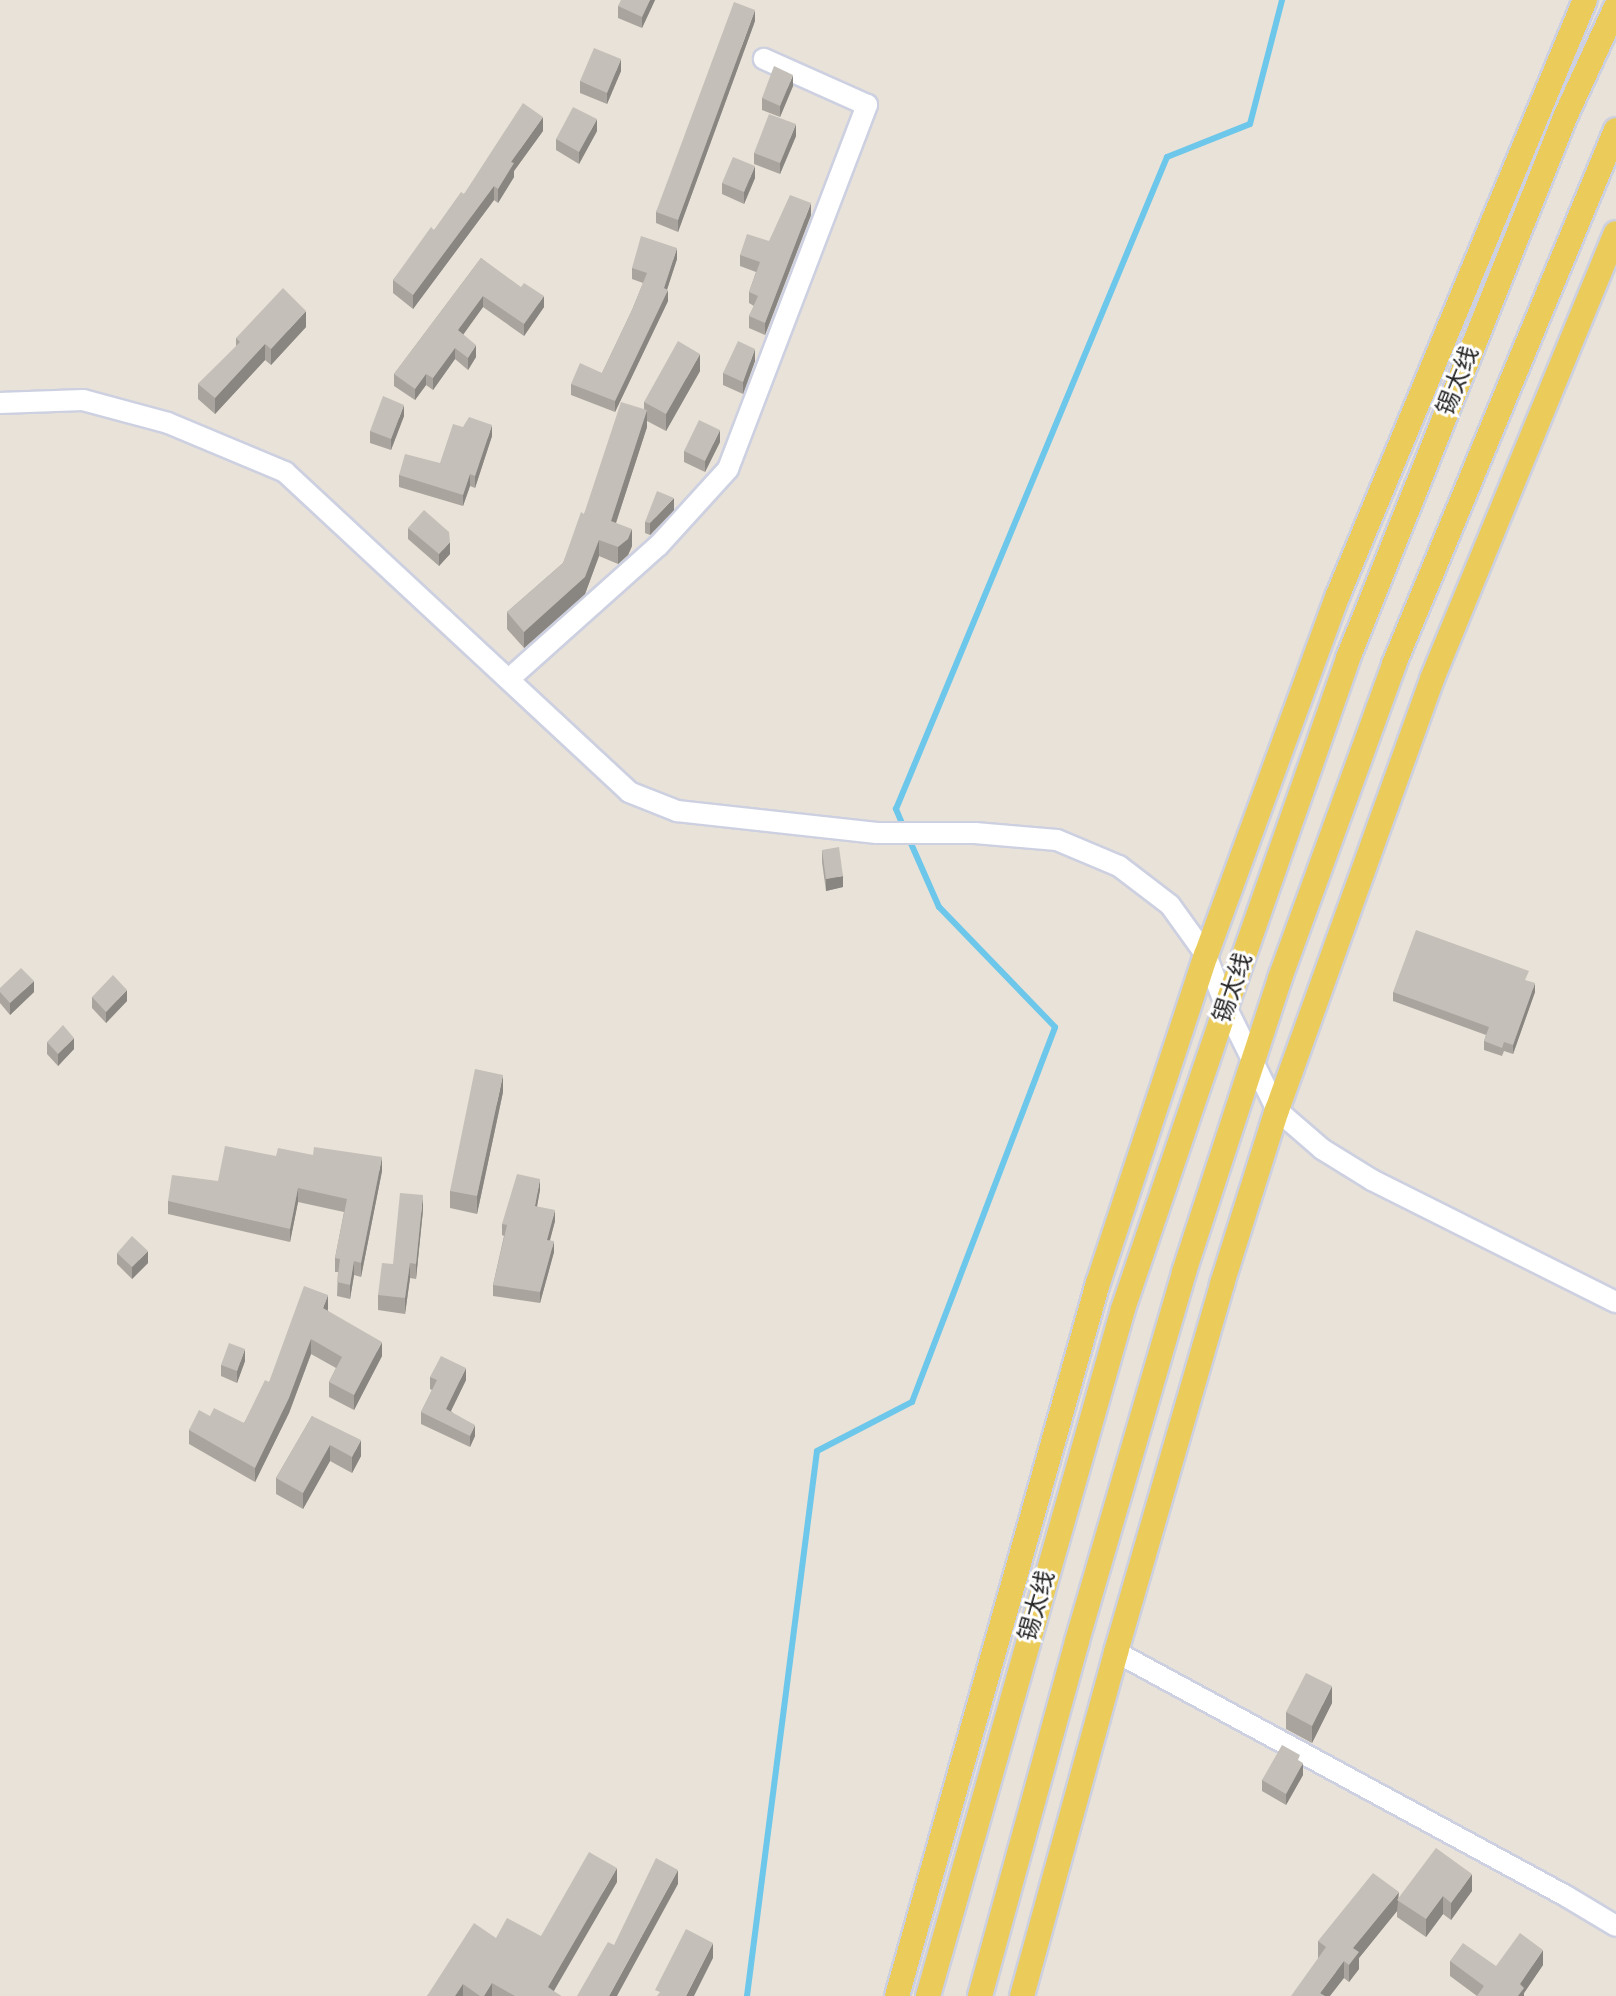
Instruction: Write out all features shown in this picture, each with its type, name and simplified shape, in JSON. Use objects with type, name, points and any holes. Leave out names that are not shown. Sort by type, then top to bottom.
[{"type":"main road","points":[[897,1996],[1098,1283],[1206,955],[1338,595],[1585,0]]},
{"type":"main road","name":"锡太线","points":[[928,1996],[1123,1309],[1226,1007],[1348,658],[1566,115],[1616,7]]},
{"type":"main road","name":"锡太线","points":[[980,1996],[1077,1641],[1179,1286],[1253,1062],[1394,664],[1616,130]]},
{"type":"main road","points":[[1022,1996],[1116,1652],[1218,1299],[1277,1110],[1432,679],[1616,233]]},
{"type":"street","points":[[509,679],[658,546],[728,469],[867,105],[764,59]]},
{"type":"street","points":[[0,403],[8,400],[83,400],[168,423],[285,472],[629,792],[677,811],[877,833],[975,833],[1057,840],[1119,866],[1170,905],[1206,955],[1226,1007],[1277,1110],[1322,1149],[1372,1180],[1616,1302]]},
{"type":"street","points":[[1116,1652],[1616,1926]]},
{"type":"building","points":[[621,0],[650,0],[642,17],[618,6]]},
{"type":"building","points":[[734,2],[755,10],[678,220],[656,212]]},
{"type":"building","points":[[594,48],[621,59],[607,93],[580,81]]},
{"type":"building","points":[[774,66],[793,75],[780,106],[762,98]]},
{"type":"building","points":[[523,103],[543,117],[511,162],[514,163],[498,189],[494,186],[413,295],[393,280],[431,227],[434,230],[461,192],[464,194]]},
{"type":"building","points":[[573,107],[597,119],[579,152],[556,139]]},
{"type":"building","points":[[769,114],[796,124],[780,163],[754,153]]},
{"type":"building","points":[[733,157],[755,166],[744,192],[722,183]]},
{"type":"building","points":[[790,195],[811,203],[765,323],[749,316],[758,296],[749,292],[760,262],[740,255],[747,234],[769,241]]},
{"type":"building","points":[[641,236],[677,248],[664,288],[668,290],[615,401],[571,384],[580,363],[602,373],[632,310],[647,273],[632,268]]},
{"type":"building","points":[[481,258],[521,287],[524,283],[544,296],[524,324],[483,296],[458,330],[476,345],[468,358],[455,348],[433,378],[426,374],[415,389],[394,374]]},
{"type":"building","points":[[283,288],[306,311],[271,349],[265,344],[215,398],[198,384],[240,342],[236,338]]},
{"type":"building","points":[[678,341],[700,354],[666,414],[644,402]]},
{"type":"building","points":[[738,341],[755,349],[743,382],[723,373]]},
{"type":"building","points":[[383,396],[404,405],[391,439],[370,431]]},
{"type":"building","points":[[621,402],[647,410],[611,521],[632,529],[628,539],[618,547],[599,540],[585,577],[524,632],[507,612],[563,563],[581,512],[584,514]]},
{"type":"building","points":[[469,417],[492,425],[475,476],[470,474],[463,495],[399,475],[405,454],[440,463],[453,424],[463,427]]},
{"type":"building","points":[[699,420],[720,430],[705,461],[684,451]]},
{"type":"building","points":[[657,491],[674,498],[650,523],[645,522]]},
{"type":"building","points":[[424,510],[449,532],[450,542],[439,554],[408,528]]},
{"type":"building","points":[[839,847],[843,876],[826,879],[822,850]]},
{"type":"building","points":[[1416,930],[1529,971],[1525,980],[1535,983],[1513,1045],[1504,1042],[1502,1048],[1484,1041],[1489,1027],[1393,992]]},
{"type":"building","points":[[21,968],[34,981],[10,1003],[0,988]]},
{"type":"building","points":[[113,975],[127,990],[106,1012],[92,997]]},
{"type":"building","points":[[63,1025],[74,1038],[58,1054],[47,1042]]},
{"type":"building","points":[[475,1069],[503,1075],[477,1196],[450,1191]]},
{"type":"building","points":[[225,1146],[276,1156],[278,1148],[313,1155],[314,1147],[382,1157],[361,1263],[354,1261],[350,1285],[337,1282],[340,1259],[335,1258],[347,1199],[298,1188],[290,1229],[168,1201],[172,1175],[218,1181]]},
{"type":"building","points":[[517,1174],[540,1179],[535,1206],[555,1210],[547,1240],[554,1241],[540,1292],[493,1285],[507,1225],[502,1224]]},
{"type":"building","points":[[400,1193],[423,1195],[416,1264],[410,1263],[405,1298],[378,1295],[382,1263],[393,1264]]},
{"type":"building","points":[[132,1236],[148,1251],[132,1267],[117,1253]]},
{"type":"building","points":[[304,1286],[328,1295],[323,1308],[382,1342],[354,1395],[329,1382],[342,1357],[311,1339],[289,1398],[255,1468],[189,1430],[199,1410],[210,1416],[214,1408],[244,1423],[265,1380],[269,1382]]},
{"type":"building","points":[[229,1343],[245,1349],[237,1371],[221,1365]]},
{"type":"building","points":[[441,1356],[466,1368],[446,1409],[475,1425],[470,1436],[421,1412],[437,1380],[430,1377]]},
{"type":"building","points":[[312,1416],[361,1440],[352,1457],[330,1445],[303,1493],[276,1478]]},
{"type":"building","points":[[1306,1673],[1332,1686],[1312,1726],[1286,1712]]},
{"type":"building","points":[[1282,1745],[1300,1755],[1298,1760],[1303,1763],[1286,1794],[1262,1780]]},
{"type":"building","points":[[1436,1848],[1472,1874],[1451,1903],[1443,1896],[1426,1919],[1397,1900]]},
{"type":"building","points":[[589,1852],[617,1868],[548,1987],[561,1996],[515,1996],[492,1983],[484,1996],[463,1984],[455,1996],[427,1996],[474,1923],[496,1938],[507,1918],[541,1936]]},
{"type":"building","points":[[656,1858],[678,1870],[609,1996],[577,1996],[608,1942],[614,1945]]},
{"type":"building","points":[[1373,1873],[1399,1892],[1353,1948],[1359,1952],[1349,1965],[1344,1961],[1320,1993],[1325,1996],[1291,1996],[1326,1947],[1318,1941]]},
{"type":"building","points":[[686,1929],[713,1943],[686,1996],[657,1996],[660,1992],[655,1990]]},
{"type":"building","points":[[1520,1933],[1543,1950],[1520,1984],[1524,1988],[1518,1996],[1477,1996],[1484,1986],[1450,1961],[1463,1943],[1496,1966]]},
{"type":"waterway","points":[[904,828],[896,809],[1167,157],[1250,124],[1282,0]]},
{"type":"waterway","points":[[747,1996],[817,1451],[912,1402],[1055,1027],[939,907],[909,839]]}]
